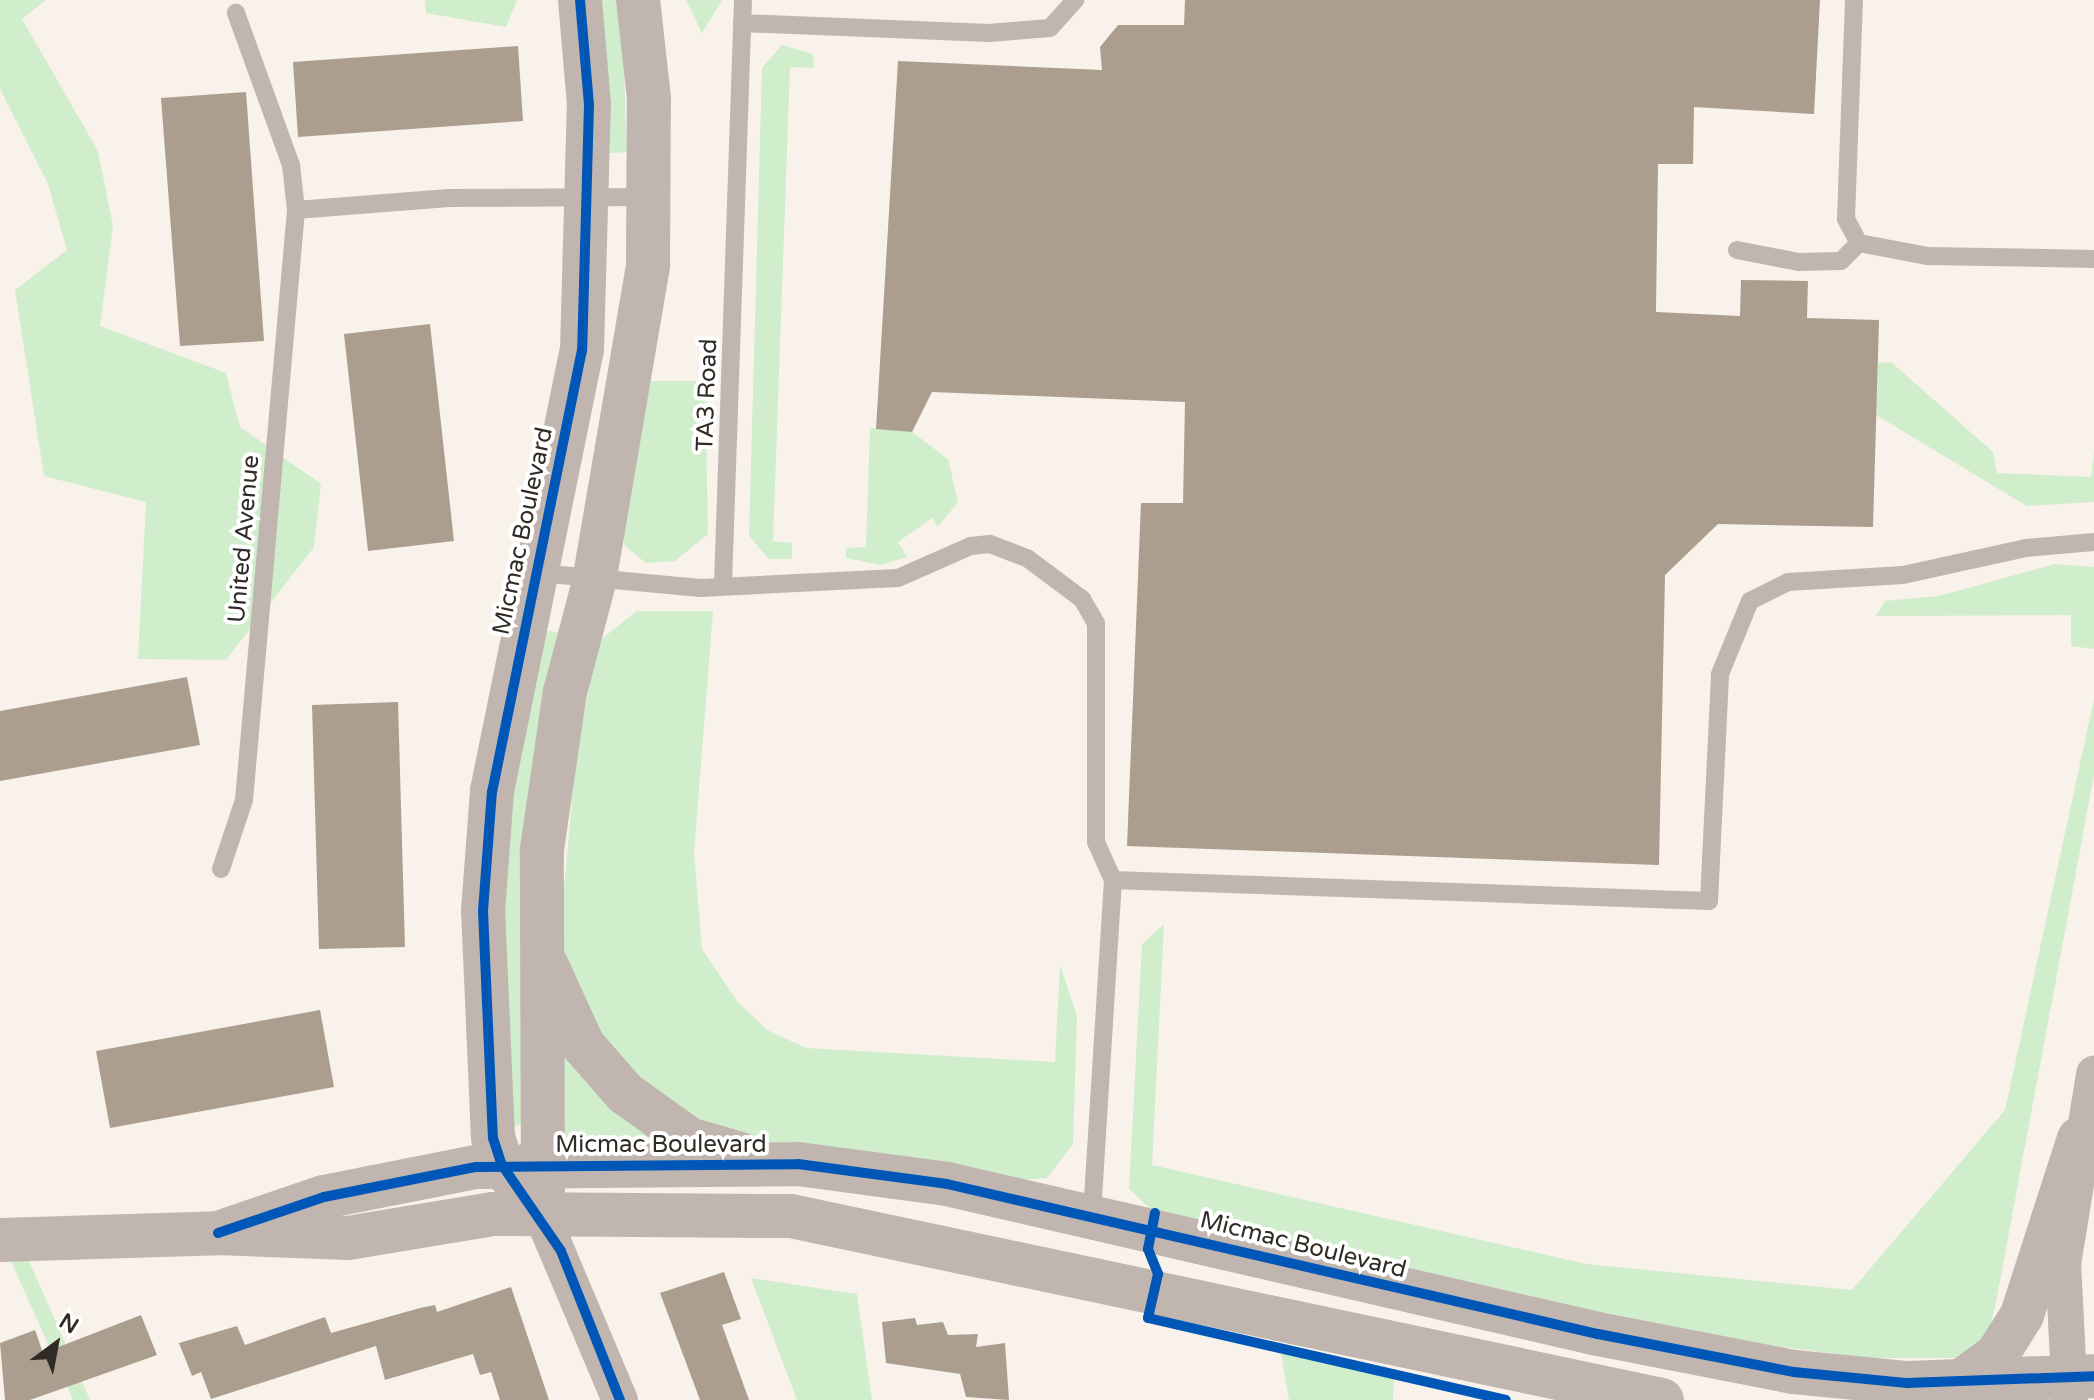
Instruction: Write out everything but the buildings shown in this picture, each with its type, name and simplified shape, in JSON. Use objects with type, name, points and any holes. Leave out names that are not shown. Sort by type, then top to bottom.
[{"type":"street","name":"Micmac Boulevard","points":[[543,1218],[522,1165],[493,1138],[483,911],[492,791],[521,630],[539,573],[582,350],[590,194],[580,0]]},
{"type":"street","name":"Micmac Boulevard","points":[[522,1165],[552,763],[594,582],[648,265],[649,99],[638,0]]},
{"type":"street","points":[[538,944],[583,1045],[649,1114],[689,1139],[798,1164]]},
{"type":"street","points":[[1960,1382],[1997,1355],[2022,1315],[2079,1139],[2094,1074]]},
{"type":"street","points":[[2077,1385],[2061,1299],[2079,1139]]},
{"type":"street","name":"Micmac Boulevard","points":[[522,1165],[798,1164],[947,1184],[1092,1214],[1697,1355],[1794,1372],[2077,1385]]},
{"type":"street","points":[[218,1233],[324,1197],[522,1165]]},
{"type":"street","points":[[0,1240],[218,1233],[348,1238],[493,1214],[543,1218],[791,1216],[1662,1400]]},
{"type":"street","points":[[543,1218],[620,1400]]},
{"type":"lane","name":"TA3 Road","points":[[723,584],[743,0]]},
{"type":"lane","points":[[742,23],[989,33],[1050,28],[1075,0]]},
{"type":"lane","points":[[1854,0],[1846,219],[1859,243]]},
{"type":"lane","name":"United Avenue","points":[[221,869],[244,800],[296,210],[291,165],[236,13]]},
{"type":"lane","points":[[296,210],[590,194],[648,197]]},
{"type":"lane","points":[[1737,250],[1799,262],[1841,261],[1859,243]]},
{"type":"lane","points":[[1859,243],[1927,256],[2094,259]]},
{"type":"lane","points":[[1113,880],[1709,901],[1720,674],[1750,601],[1788,582],[1903,575],[2026,548],[2094,542]]},
{"type":"lane","points":[[539,573],[594,582],[700,588],[723,584],[898,578],[971,546],[990,544],[1057,576],[1096,623],[1096,842],[1113,880],[1092,1214]]},
{"type":"green space","points":[[0,0],[46,0],[22,19],[98,151],[113,226],[100,326],[226,373],[240,427],[321,484],[314,547],[226,660],[138,659],[146,502],[44,476],[15,290],[67,250],[48,184],[0,89]]},
{"type":"green space","points":[[425,0],[517,0],[506,27],[426,13]]},
{"type":"green space","points":[[597,0],[621,0],[627,152],[610,153]]},
{"type":"green space","points":[[686,0],[722,0],[702,33]]},
{"type":"green space","points":[[782,45],[813,54],[814,68],[790,67],[773,541],[792,543],[792,559],[769,559],[749,536],[762,68]]},
{"type":"green space","points":[[1891,362],[1993,452],[1997,473],[2091,477],[2094,452],[2094,502],[2027,506],[1876,415],[1878,363]]},
{"type":"green space","points":[[651,381],[705,381],[708,534],[675,561],[646,563],[625,546],[621,527]]},
{"type":"green space","points":[[870,428],[912,432],[948,459],[958,502],[938,527],[932,518],[898,542],[907,557],[880,565],[846,558],[846,548],[866,547]]},
{"type":"green space","points":[[2055,564],[2094,567],[2094,649],[2071,646],[2071,615],[1876,616],[1885,601],[1939,596]]},
{"type":"green space","points":[[637,611],[713,611],[694,853],[702,949],[737,1001],[767,1030],[806,1048],[1055,1062],[1060,965],[1077,1016],[1073,1144],[1047,1178],[1021,1180],[719,1136],[632,1082],[568,986],[560,934],[577,744],[599,641]]},
{"type":"green space","points":[[539,629],[561,633],[532,1122],[514,1126],[502,979],[509,788]]},
{"type":"green space","points":[[2094,699],[2094,775],[1996,1302],[1989,1332],[1962,1358],[1868,1358],[1707,1337],[1155,1213],[1129,1189],[1142,944],[1164,924],[1152,1165],[1586,1264],[1852,1290],[2005,1110]]},
{"type":"green space","points":[[554,1014],[661,1137],[560,1139]]},
{"type":"green space","points":[[19,1238],[90,1400],[73,1400],[2,1241]]},
{"type":"green space","points":[[751,1278],[857,1294],[872,1400],[797,1400]]},
{"type":"green space","points":[[1281,1353],[1394,1378],[1393,1400],[1289,1400]]},
{"type":"cycle path","points":[[580,0],[589,105],[582,350],[492,791],[483,911],[493,1138],[502,1165],[561,1251],[620,1400]]},
{"type":"cycle path","points":[[218,1233],[324,1197],[476,1167],[798,1164],[947,1184],[1598,1334],[1794,1372],[1907,1383],[2094,1376]]},
{"type":"cycle path","points":[[1155,1213],[1148,1249],[1158,1274],[1148,1318],[1506,1400]]}]
